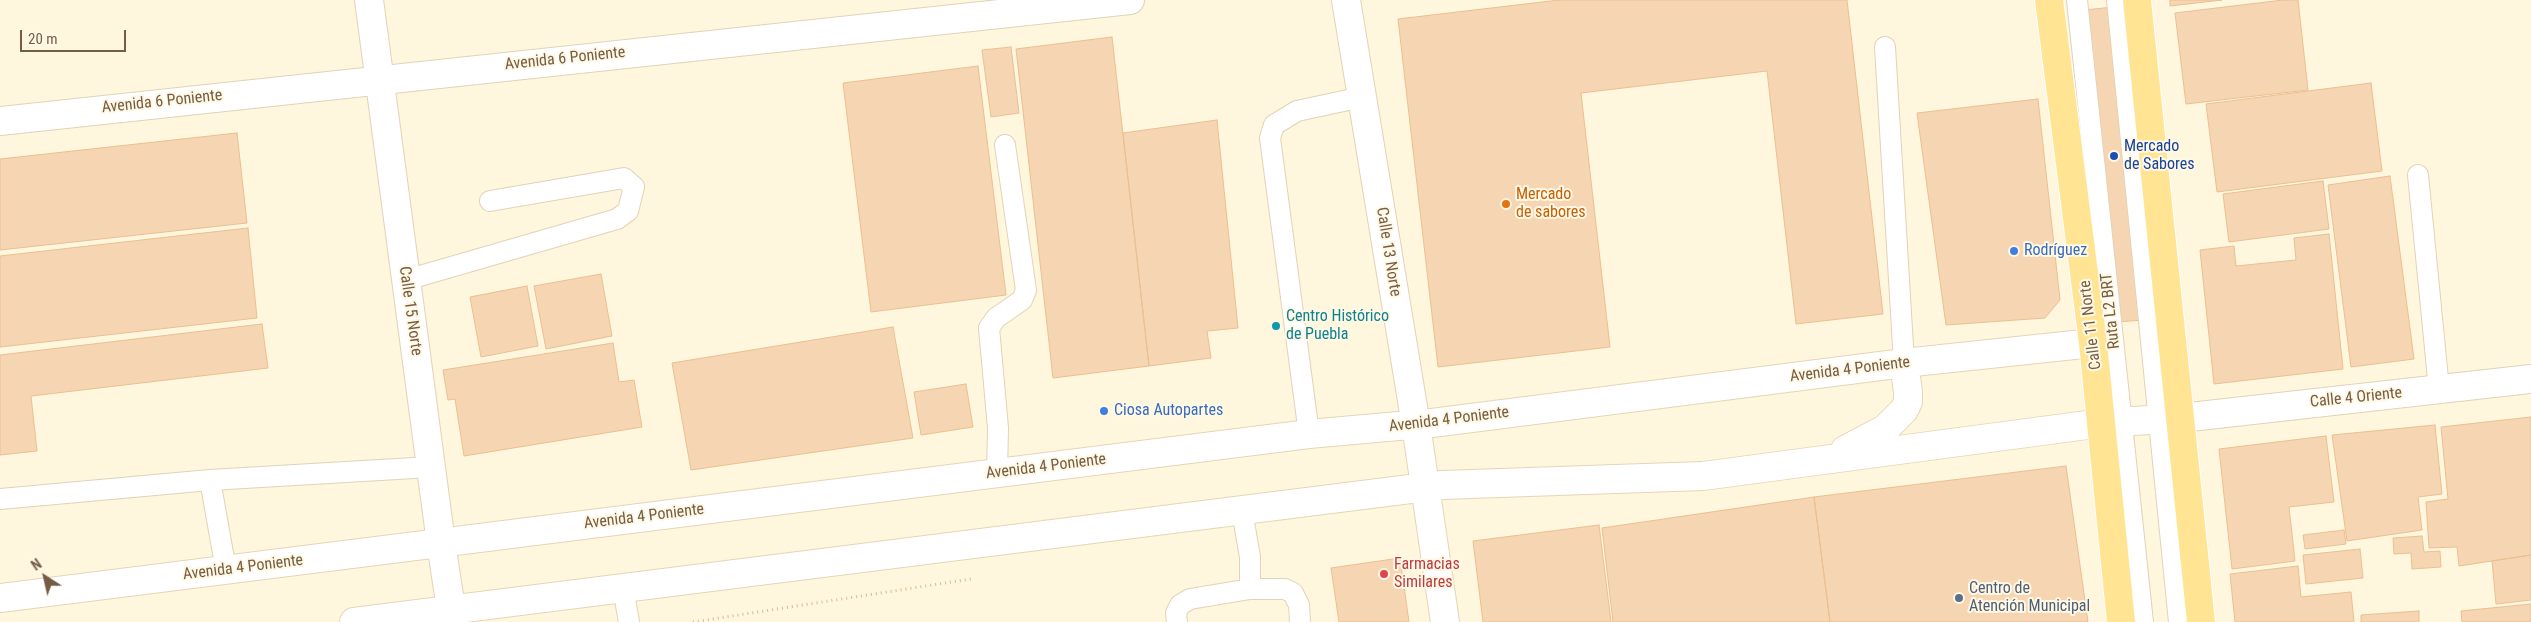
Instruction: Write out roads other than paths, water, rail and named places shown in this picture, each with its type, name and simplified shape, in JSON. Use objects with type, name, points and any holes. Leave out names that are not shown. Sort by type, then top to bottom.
[{"type":"main road","name":"Calle 15 Norte","points":[[369,0],[441,543],[453,616]]},
{"type":"main road","name":"Avenida 6 Poniente","points":[[0,120],[378,78],[1130,0]]},
{"type":"main road","name":"Calle 13 Norte","points":[[1346,0],[1426,487],[1445,622]]},
{"type":"main road","name":"Calle 11 Norte","points":[[2049,0],[2093,343],[2112,422],[2121,622]]},
{"type":"main road","points":[[2137,0],[2170,418],[2201,622]]},
{"type":"main road","name":"Avenida 4 Poniente","points":[[0,598],[1309,434],[1416,425],[1904,363],[2093,343]]},
{"type":"main road","points":[[1823,460],[1870,438],[1898,419],[1908,402],[1904,363]]},
{"type":"main road","name":"Calle 4 Oriente","points":[[2170,418],[2531,378]]},
{"type":"main road","points":[[354,622],[453,616],[623,588],[1426,487],[1703,476],[2112,422],[2170,418]]},
{"type":"lane","name":"Ruta L2 BRT","points":[[2077,0],[2112,422],[2143,622]]},
{"type":"lane","points":[[2117,0],[2170,418],[2178,622]]},
{"type":"lane","points":[[1885,47],[1904,363]]},
{"type":"lane","points":[[1309,434],[1270,138],[1274,125],[1298,111],[1362,97]]},
{"type":"lane","points":[[997,473],[998,428],[989,328],[996,318],[1022,300],[1026,290],[1005,145]]},
{"type":"lane","points":[[2418,175],[2438,389]]},
{"type":"lane","points":[[406,280],[617,219],[628,211],[634,187],[624,178],[490,201]]},
{"type":"lane","points":[[0,499],[210,480],[431,467]]},
{"type":"lane","points":[[210,480],[226,570]]},
{"type":"lane","points":[[1242,511],[1250,557],[1250,589]]},
{"type":"lane","points":[[623,588],[629,622]]},
{"type":"lane","points":[[1177,622],[1176,613],[1180,605],[1190,599],[1250,589],[1286,589],[1293,593],[1299,605],[1300,622]]},
{"type":"place","name":"Mercado de Sabores","points":[[2114,156]]},
{"type":"place","name":"Mercado de sabores","points":[[1506,204]]},
{"type":"place","name":"Rodríguez","points":[[2014,251]]},
{"type":"place","name":"Centro Histórico de Puebla","points":[[1276,326]]},
{"type":"place","name":"Ciosa Autopartes","points":[[1104,411]]},
{"type":"place","name":"Farmacias Similares","points":[[1384,574]]},
{"type":"place","name":"Centro de Atención Municipal","points":[[1959,598]]}]
